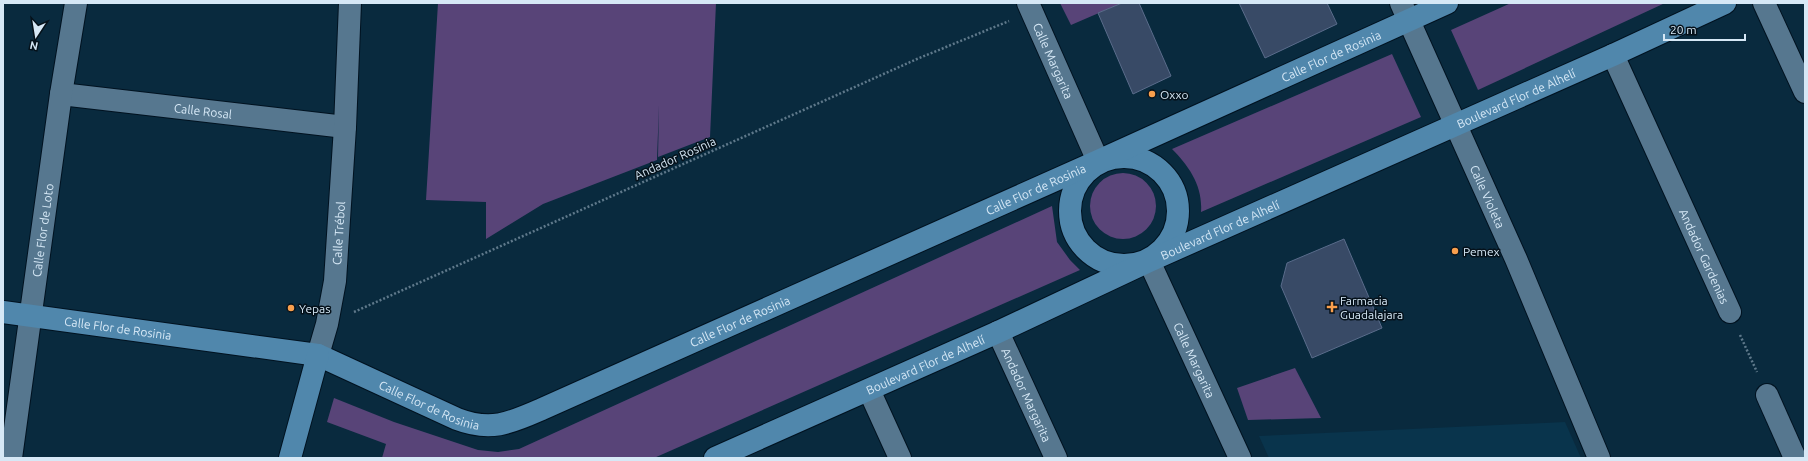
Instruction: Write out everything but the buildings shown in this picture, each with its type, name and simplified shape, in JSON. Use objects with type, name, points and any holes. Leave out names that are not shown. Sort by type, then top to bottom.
[{"type":"main road","name":"Calle Flor de Rosinia","points":[[3,312],[318,355],[472,425],[492,426],[514,421],[1098,161],[1405,12],[1448,3]]},
{"type":"main road","name":"Boulevard Flor de Alhelí","points":[[716,458],[737,454],[869,390],[998,332],[1149,261],[1613,55],[1725,3]]},
{"type":"main road","points":[[1115,157],[1138,158],[1149,162],[1163,172],[1173,186],[1178,202],[1177,224],[1173,236],[1163,249],[1149,261],[1132,265],[1114,264],[1097,258],[1083,246],[1074,231],[1070,215],[1070,199],[1076,184],[1098,161],[1115,157]]},
{"type":"main road","name":"Calle Trébol","points":[[290,458],[318,355]]},
{"type":"street","name":"Calle Flor de Loto","points":[[11,458],[61,94],[76,3]]},
{"type":"street","name":"Calle Trébol","points":[[318,355],[327,324],[335,281],[350,3]]},
{"type":"street","points":[[1764,3],[1805,92]]},
{"type":"street","name":"Calle Margarita","points":[[1030,7],[1098,161]]},
{"type":"street","name":"Calle Violeta","points":[[1405,12],[1516,259],[1599,458]]},
{"type":"street","name":"Andador Gardenias","points":[[1613,55],[1730,312]]},
{"type":"street","name":"Calle Rosal","points":[[61,94],[344,126]]},
{"type":"street","name":"Calle Margarita","points":[[1149,261],[1240,458]]},
{"type":"street","name":"Andador Margarita","points":[[998,332],[1056,458]]},
{"type":"street","points":[[869,390],[900,458]]},
{"type":"street","points":[[1767,395],[1795,458]]},
{"type":"path","name":"Andador Rosinia","points":[[327,324],[1030,7]]},
{"type":"path","name":"Andador Gardenias","points":[[1730,312],[1767,395]]},
{"type":"shaded area","points":[[438,3],[716,3],[710,137],[658,157],[659,105],[657,160],[543,204],[486,239],[486,202],[426,200]]},
{"type":"shaded area","points":[[1060,3],[1122,3],[1071,25]]},
{"type":"shaded area","points":[[1511,3],[1665,3],[1478,90],[1451,30]]},
{"type":"shaded area","points":[[1392,54],[1421,117],[1201,212],[1200,194],[1194,177],[1184,162],[1172,149]]},
{"type":"shaded area","points":[[1116,173],[1130,173],[1142,178],[1151,187],[1156,199],[1154,219],[1147,230],[1130,239],[1116,239],[1104,234],[1095,225],[1090,213],[1090,199],[1095,187],[1104,178]]},
{"type":"shaded area","points":[[1052,206],[1057,242],[1070,260],[1080,270],[654,458],[382,458],[386,444],[327,422],[334,398],[394,422],[478,450],[498,452],[519,449]]},
{"type":"shaded area","points":[[1295,368],[1321,418],[1248,420],[1237,388]]},
{"type":"shaded area","points":[[1565,422],[1581,458],[1269,458],[1259,436]]},
{"type":"place","name":"Oxxo","points":[[1152,94]]},
{"type":"place","name":"Pemex","points":[[1455,251]]},
{"type":"place","name":"Farmacia Guadalajara","points":[[1332,307]]},
{"type":"place","name":"Yepas","points":[[291,308]]}]
